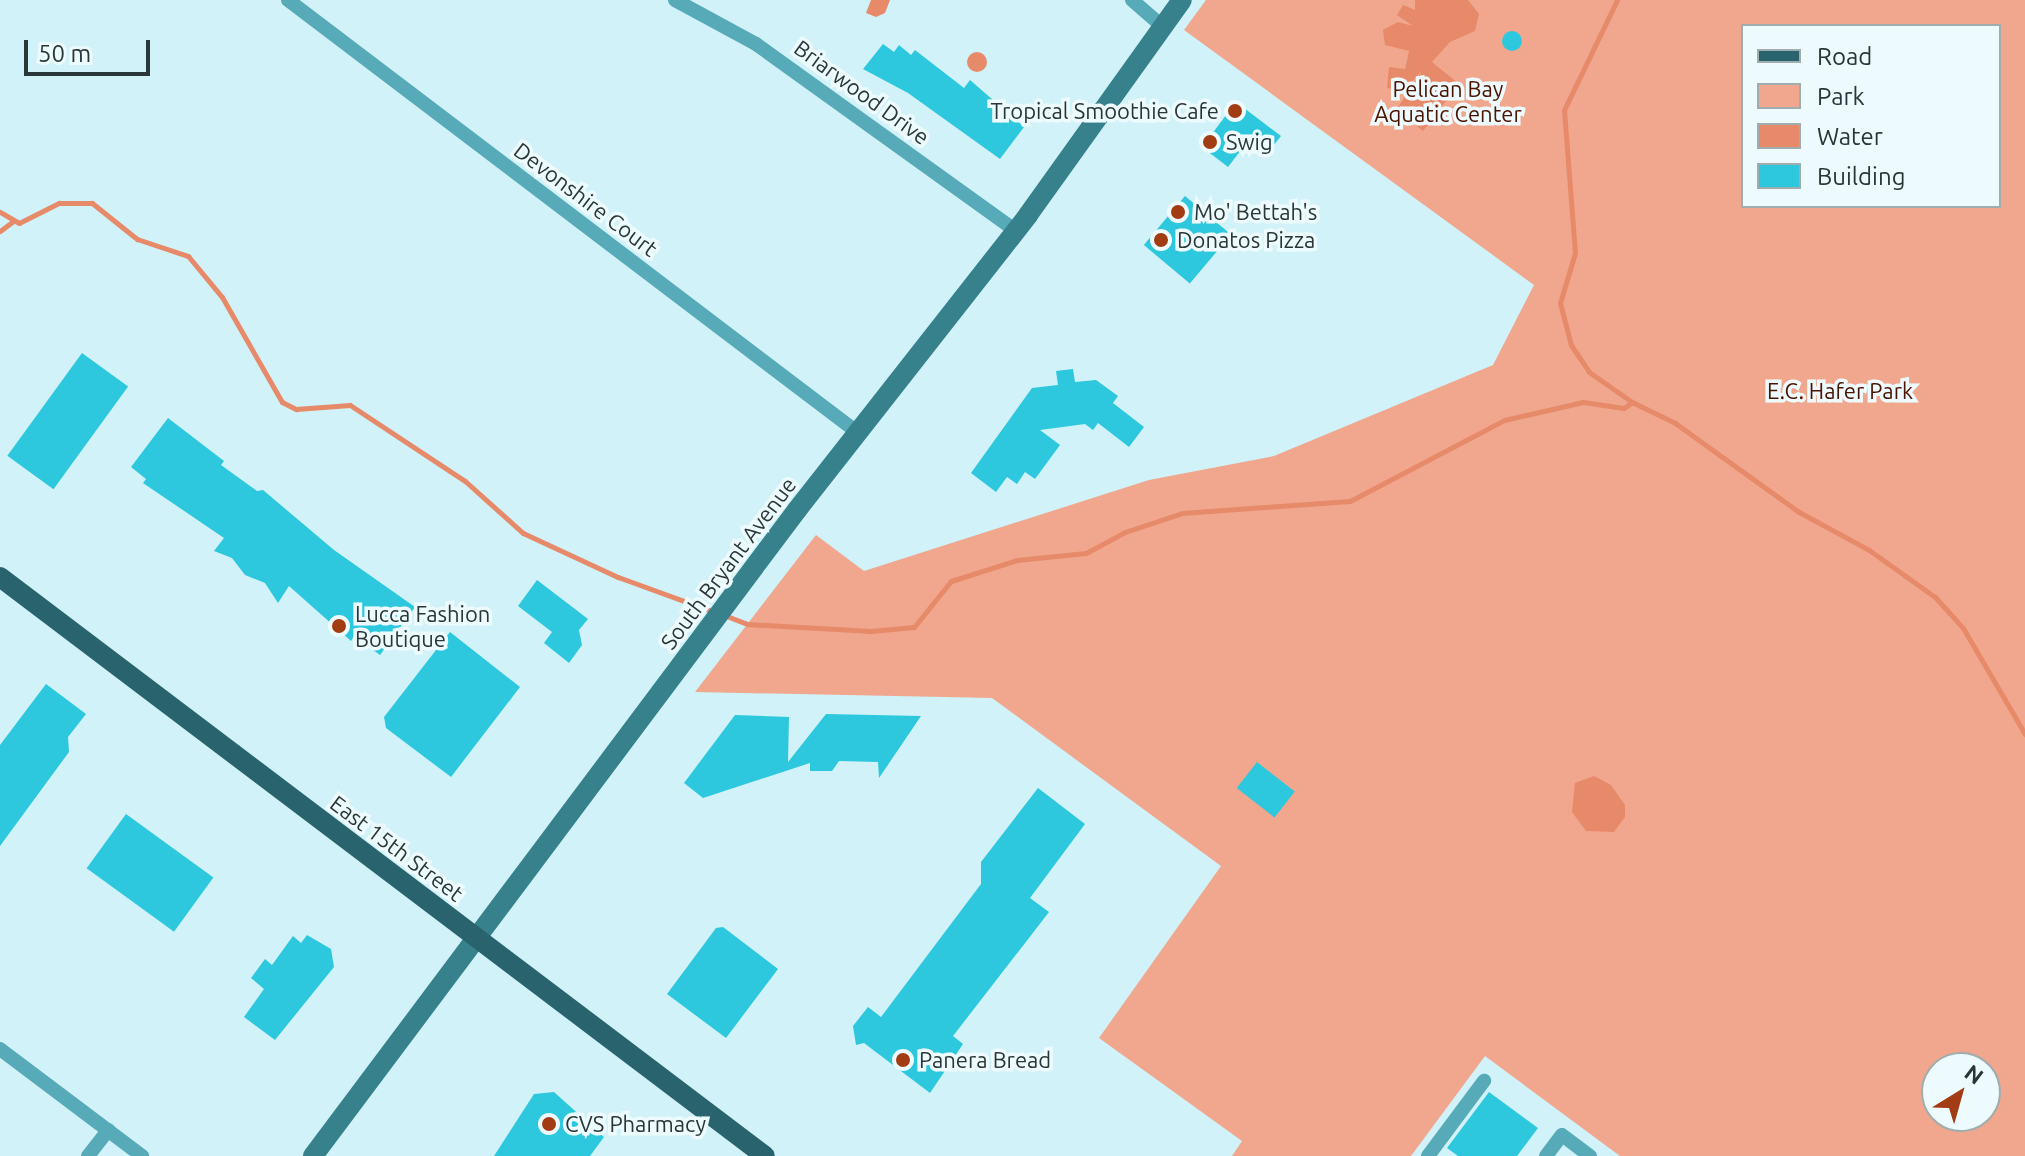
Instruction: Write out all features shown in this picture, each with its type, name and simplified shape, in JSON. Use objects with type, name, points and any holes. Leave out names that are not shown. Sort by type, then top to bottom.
[{"type":"main road","name":"South Bryant Avenue","points":[[313,1156],[857,432],[1016,231],[1182,0]]},
{"type":"main road","name":"East 15th Street","points":[[0,577],[765,1156]]},
{"type":"street","name":"Devonshire Court","points":[[288,0],[857,432]]},
{"type":"street","name":"Briarwood Drive","points":[[675,0],[756,44],[1016,231]]},
{"type":"street","points":[[1132,0],[1162,26]]},
{"type":"street","points":[[0,1049],[142,1156]]},
{"type":"street","points":[[1434,1154],[1484,1081]]},
{"type":"street","points":[[88,1156],[108,1130]]},
{"type":"street","points":[[1546,1156],[1562,1135],[1590,1156]]},
{"type":"green space","points":[[1206,0],[2025,0],[2025,1156],[1620,1156],[1485,1056],[1411,1156],[1232,1156],[1242,1141],[1099,1038],[1221,866],[992,698],[695,692],[816,535],[864,571],[1149,480],[1274,456],[1493,365],[1534,285],[1184,30]]},
{"type":"water","points":[[871,0],[890,0],[885,13],[876,17],[866,13]]},
{"type":"water","points":[[1415,0],[1468,0],[1479,14],[1475,31],[1450,42],[1432,62],[1459,84],[1423,131],[1396,110],[1423,69],[1400,96],[1400,90],[1387,88],[1389,67],[1405,69],[1409,51],[1385,45],[1383,30],[1398,22],[1413,26],[1397,15],[1403,5],[1415,10]]},
{"type":"water","points":[[977,52],[984,55],[987,62],[984,69],[977,72],[970,69],[967,62],[970,55]]},
{"type":"water","points":[[1594,776],[1611,785],[1625,805],[1625,817],[1614,832],[1586,831],[1572,812],[1575,783]]},
{"type":"building","points":[[1512,31],[1519,34],[1522,41],[1519,48],[1512,51],[1505,48],[1502,41],[1505,34]]},
{"type":"building","points":[[883,44],[894,52],[899,45],[911,55],[915,50],[964,88],[970,80],[1024,127],[1000,159],[908,93],[863,69]]},
{"type":"building","points":[[1236,102],[1281,136],[1269,151],[1251,137],[1228,167],[1202,147]]},
{"type":"building","points":[[1185,196],[1231,235],[1190,284],[1144,245]]},
{"type":"building","points":[[82,353],[128,387],[53,489],[7,456]]},
{"type":"building","points":[[1073,369],[1075,382],[1096,380],[1118,396],[1113,403],[1144,427],[1129,447],[1098,423],[1093,430],[1085,424],[1040,430],[1060,445],[1035,479],[1025,472],[1017,484],[1007,477],[996,492],[971,473],[1032,388],[1058,385],[1056,371]]},
{"type":"building","points":[[168,418],[224,461],[221,465],[257,491],[263,490],[334,550],[415,607],[380,655],[354,636],[351,641],[289,586],[278,603],[265,583],[245,575],[232,558],[214,551],[224,538],[143,483],[146,479],[131,467]]},
{"type":"building","points":[[537,580],[588,619],[579,630],[582,645],[569,663],[544,643],[552,632],[518,606]]},
{"type":"building","points":[[450,632],[520,687],[451,777],[386,728],[384,717]]},
{"type":"building","points":[[46,684],[86,714],[68,737],[69,752],[0,846],[0,745]]},
{"type":"building","points":[[826,714],[921,716],[879,778],[878,762],[839,761],[832,771],[810,771],[810,763],[703,798],[684,783],[735,715],[789,717],[788,762]]},
{"type":"building","points":[[1257,762],[1295,792],[1275,818],[1237,788]]},
{"type":"building","points":[[1038,788],[1085,824],[1030,898],[1049,912],[953,1036],[963,1044],[930,1093],[864,1043],[856,1045],[853,1026],[868,1007],[881,1017],[981,884],[981,862]]},
{"type":"building","points":[[126,814],[213,877],[174,932],[87,868]]},
{"type":"building","points":[[723,927],[778,969],[726,1038],[667,994],[716,928]]},
{"type":"building","points":[[307,935],[331,949],[334,967],[275,1040],[244,1017],[264,989],[251,978],[265,959],[272,965],[293,936],[301,943]]},
{"type":"building","name":"CVS Pharmacy","points":[[554,1092],[604,1137],[590,1156],[494,1156],[534,1094]]},
{"type":"building","points":[[1489,1092],[1538,1128],[1517,1156],[1458,1156],[1447,1148]]},
{"type":"waterway","points":[[1617,0],[1564,110],[1575,253],[1560,303],[1571,345],[1589,372],[1632,402],[1675,423],[1799,512],[1869,550],[1935,597],[1963,628],[2025,734]]},
{"type":"waterway","points":[[0,212],[19,223],[59,203],[92,203],[137,239],[188,256],[222,297],[282,402],[296,409],[350,405],[465,481],[523,533],[618,577],[714,612]]},
{"type":"waterway","points":[[0,231],[12,222]]},
{"type":"waterway","points":[[724,615],[748,624],[871,631],[914,627],[951,581],[1017,560],[1086,553],[1125,532],[1182,513],[1350,501],[1504,420],[1583,402],[1624,408],[1632,402]]},
{"type":"place","name":"Tropical Smoothie Cafe","points":[[1235,111]]},
{"type":"place","name":"Swig","points":[[1210,142]]},
{"type":"place","name":"Mo' Bettah's","points":[[1178,212]]},
{"type":"place","name":"Donatos Pizza","points":[[1161,240]]},
{"type":"place","name":"Lucca Fashion Boutique","points":[[339,626]]},
{"type":"place","name":"Panera Bread","points":[[903,1060]]},
{"type":"place","name":"CVS Pharmacy","points":[[549,1124]]},
{"type":"park label","name":"Pelican Bay Aquatic Center","points":[[1448,100]]},
{"type":"park label","name":"E.C. Hafer Park","points":[[1840,391]]}]
